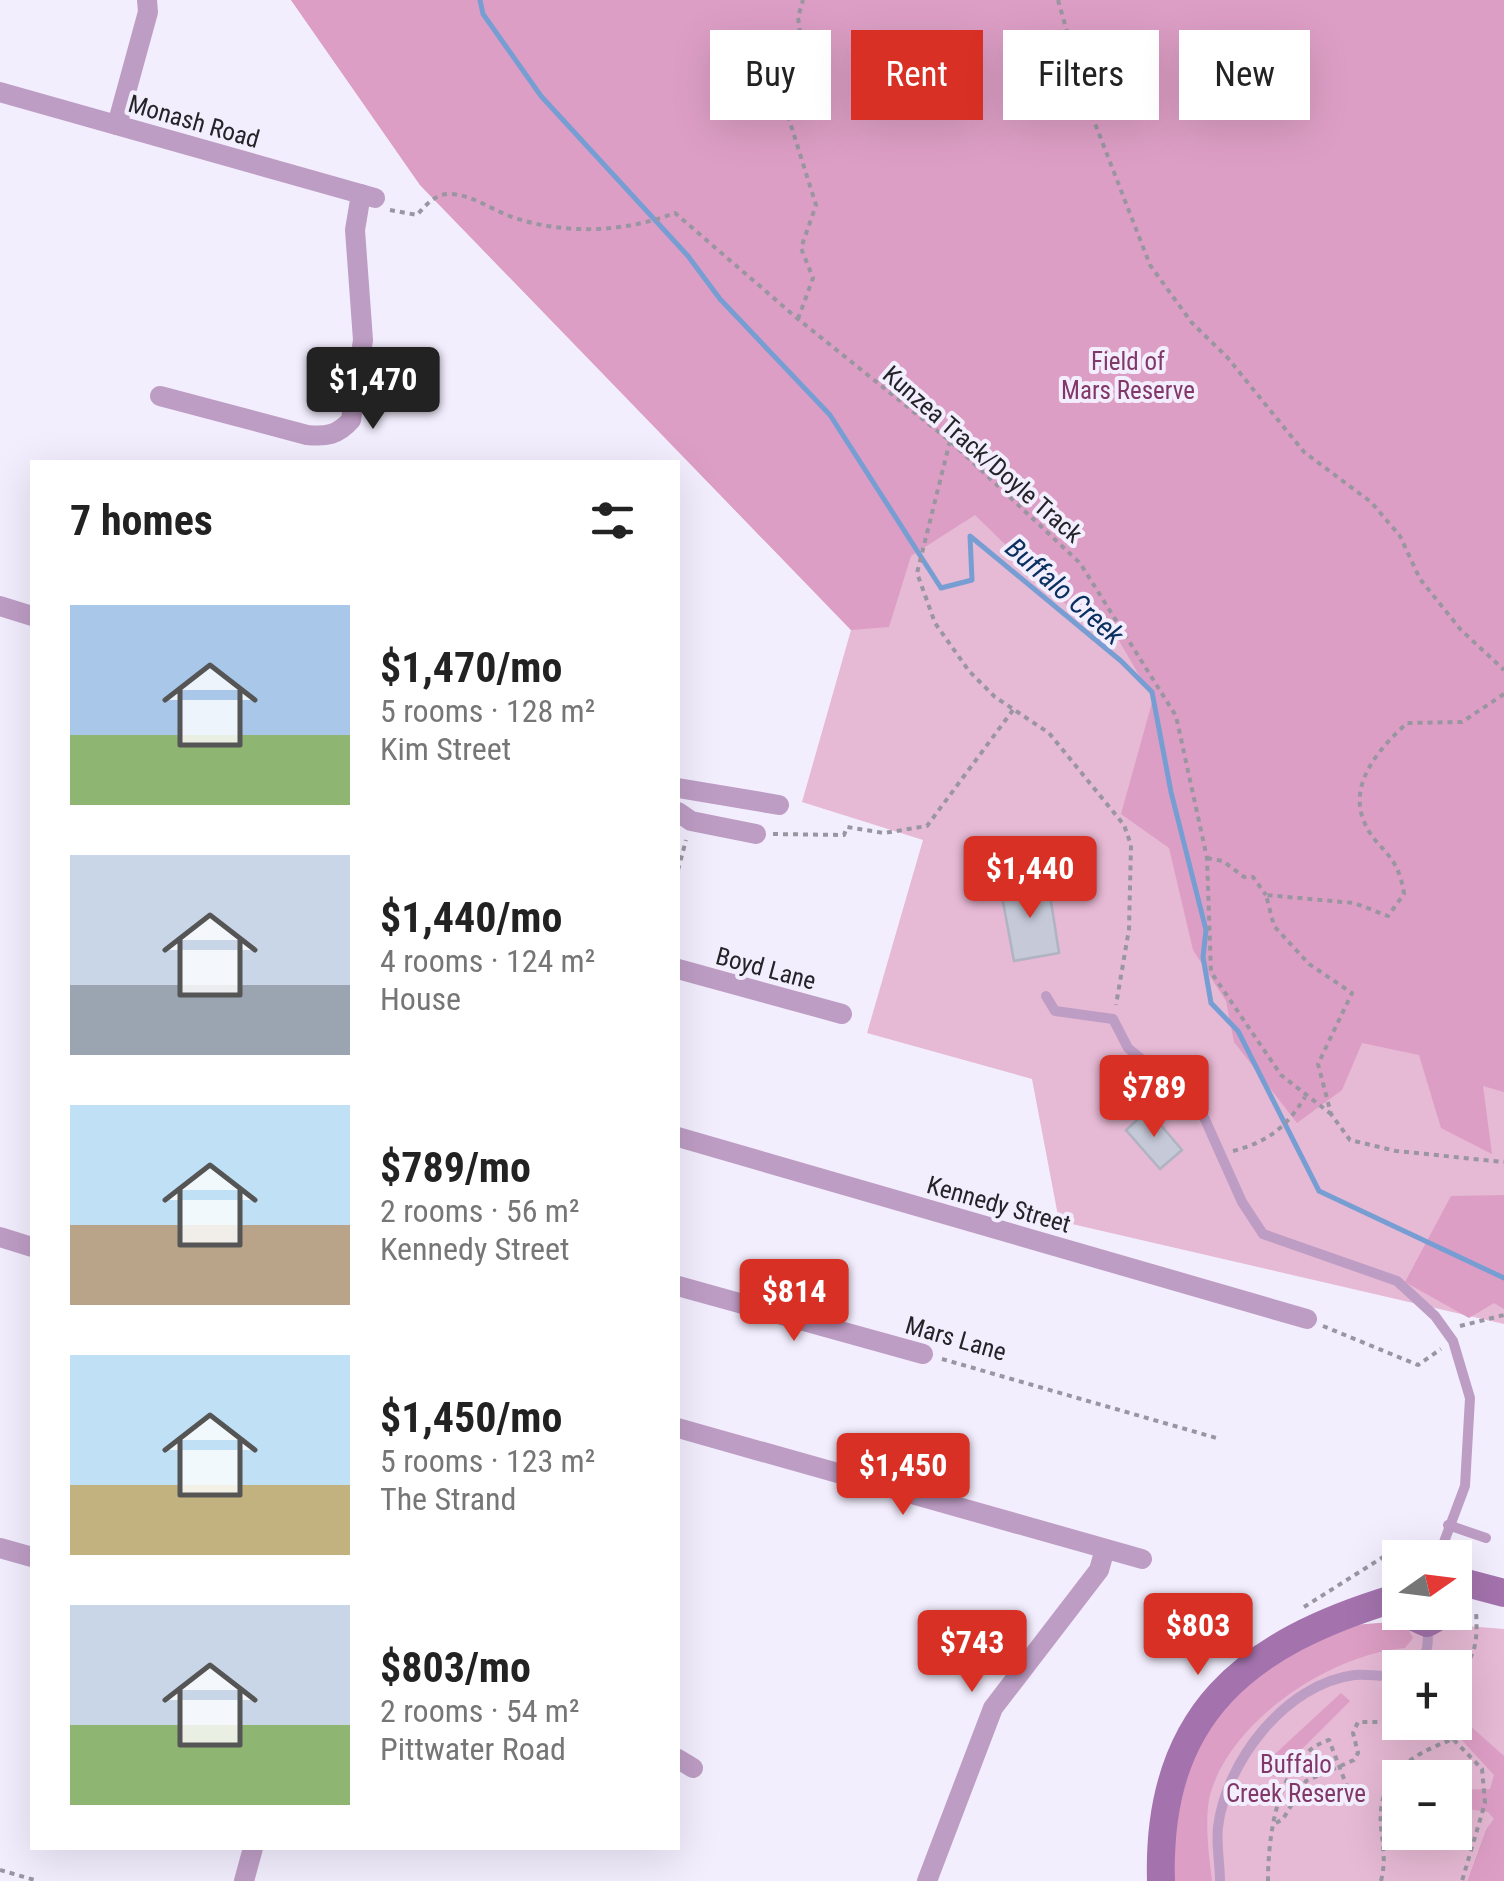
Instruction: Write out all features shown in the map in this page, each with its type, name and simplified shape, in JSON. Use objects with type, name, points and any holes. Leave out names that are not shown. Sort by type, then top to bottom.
[{"type":"main road","points":[[1472,1585],[1504,1593]]},
{"type":"main road","points":[[1161,1881],[1165,1795],[1172,1774],[1207,1711],[1246,1671],[1289,1640],[1382,1614]]},
{"type":"street","points":[[117,124],[148,12],[147,0]]},
{"type":"street","name":"Monash Road","points":[[0,92],[368,196]]},
{"type":"street","points":[[160,396],[307,435],[324,437],[342,430],[350,420],[363,340],[354,230],[368,196]]},
{"type":"street","points":[[0,606],[30,615]]},
{"type":"street","points":[[680,788],[779,805]]},
{"type":"street","points":[[684,816],[756,834]]},
{"type":"street","name":"Boyd Lane","points":[[680,970],[842,1014]]},
{"type":"street","name":"Kennedy Street","points":[[680,1137],[1308,1319]]},
{"type":"street","points":[[0,1238],[30,1246]]},
{"type":"street","name":"Mars Lane","points":[[680,1287],[923,1354]]},
{"type":"street","points":[[680,1429],[1142,1559]]},
{"type":"street","points":[[0,1548],[30,1556]]},
{"type":"street","points":[[927,1881],[993,1708],[1099,1570],[1105,1549]]},
{"type":"street","points":[[244,1881],[253,1850]]},
{"type":"lane","points":[[1046,996],[1055,1011],[1113,1019],[1128,1048],[1199,1106],[1224,1154],[1242,1202],[1264,1234],[1397,1281],[1452,1339],[1470,1398],[1465,1486],[1443,1540]]},
{"type":"lane","points":[[1448,1525],[1486,1538]]},
{"type":"lane","points":[[1220,1881],[1218,1826],[1246,1754],[1281,1712],[1312,1689],[1354,1675],[1382,1674]]},
{"type":"path","points":[[798,319],[813,278],[801,248],[816,205],[789,119],[804,64],[798,18],[803,0]]},
{"type":"path","points":[[1058,0],[1089,108],[1150,265],[1192,323],[1227,357],[1304,452],[1380,513],[1400,536],[1430,592],[1461,630],[1504,670]]},
{"type":"path","name":"Kunzea Track/Doyle Track","points":[[368,196],[390,211],[418,215],[429,201],[448,194],[491,206],[514,218],[581,228],[634,228],[675,213],[798,319],[950,441],[1080,563],[1176,716],[1207,858],[1211,972],[1281,1074],[1331,1114],[1350,1140],[1396,1151],[1504,1162]]},
{"type":"path","points":[[950,441],[918,573],[934,623],[969,670],[1012,710],[1048,733],[1124,825],[1131,845],[1128,929],[1113,1019]]},
{"type":"path","points":[[1266,895],[1354,903],[1388,916],[1404,894],[1400,867],[1363,820],[1359,788],[1383,746],[1407,723],[1462,722],[1504,694]]},
{"type":"path","points":[[756,834],[844,835],[847,826],[884,833],[927,826],[1012,710]]},
{"type":"path","points":[[680,852],[684,816]]},
{"type":"path","points":[[1207,858],[1222,860],[1244,877],[1253,877],[1266,895],[1274,926],[1310,964],[1352,993],[1318,1064],[1331,1114]]},
{"type":"path","points":[[1224,1154],[1263,1143],[1290,1121],[1305,1097]]},
{"type":"path","points":[[1308,1319],[1418,1365],[1452,1339],[1462,1322],[1504,1316]]},
{"type":"path","name":"Mars Lane","points":[[923,1354],[1220,1440]]},
{"type":"path","points":[[1472,1654],[1478,1607]]},
{"type":"path","points":[[1276,1823],[1283,1820],[1306,1781],[1358,1753],[1353,1733],[1358,1722],[1382,1722]]},
{"type":"path","points":[[1268,1881],[1268,1846],[1281,1798],[1306,1750],[1329,1740],[1348,1789]]},
{"type":"path","points":[[1381,1881],[1386,1862],[1381,1822],[1387,1782],[1408,1758],[1453,1740],[1482,1769],[1485,1803],[1462,1881]]},
{"type":"path","points":[[0,1870],[38,1881]]},
{"type":"green space","name":"Field of Mars Reserve","points":[[291,0],[1504,0],[1504,1324],[1059,1221],[1032,1079],[867,1033],[923,840],[802,802],[851,630],[420,185]]},
{"type":"green space","name":"Field of Mars Reserve","points":[[291,0],[1504,0],[1504,1092],[1483,1086],[1492,1154],[1441,1128],[1419,1055],[1362,1043],[1342,1090],[1297,1123],[1234,1042],[1226,1001],[1193,950],[1169,848],[1121,814],[1153,699],[1111,627],[1071,609],[975,515],[911,556],[889,627],[851,630],[420,185]]},
{"type":"green space","points":[[1504,1195],[1504,1309],[1494,1303],[1469,1318],[1405,1282],[1451,1196]]},
{"type":"green space","points":[[1382,1623],[1382,1630],[1409,1630],[1413,1638],[1405,1648],[1382,1650],[1316,1678],[1261,1718],[1238,1742],[1210,1795],[1207,1827],[1212,1881],[1174,1881],[1176,1782],[1209,1721],[1271,1660],[1353,1625]]},
{"type":"green space","name":"Buffalo Creek Reserve","points":[[1504,1629],[1504,1809],[1486,1829],[1467,1881],[1174,1881],[1209,1721],[1386,1630]]},
{"type":"green space","points":[[1341,1693],[1350,1701],[1274,1777],[1262,1766]]},
{"type":"green space","points":[[1472,1728],[1504,1756],[1504,1881],[1467,1881],[1486,1829],[1494,1819],[1488,1812],[1472,1810],[1472,1790],[1490,1789],[1494,1775],[1462,1740],[1472,1740]]},
{"type":"building","points":[[1048,882],[1059,953],[1014,961],[1001,891]]},
{"type":"building","points":[[1148,1110],[1182,1150],[1160,1169],[1126,1130]]},
{"type":"waterway","name":"Buffalo Creek","points":[[480,0],[483,14],[541,96],[688,256],[720,299],[830,415],[941,588],[972,580],[970,536],[1121,661],[1152,692],[1171,792],[1206,930],[1203,957],[1211,1003],[1238,1031],[1319,1191],[1504,1278]]}]
